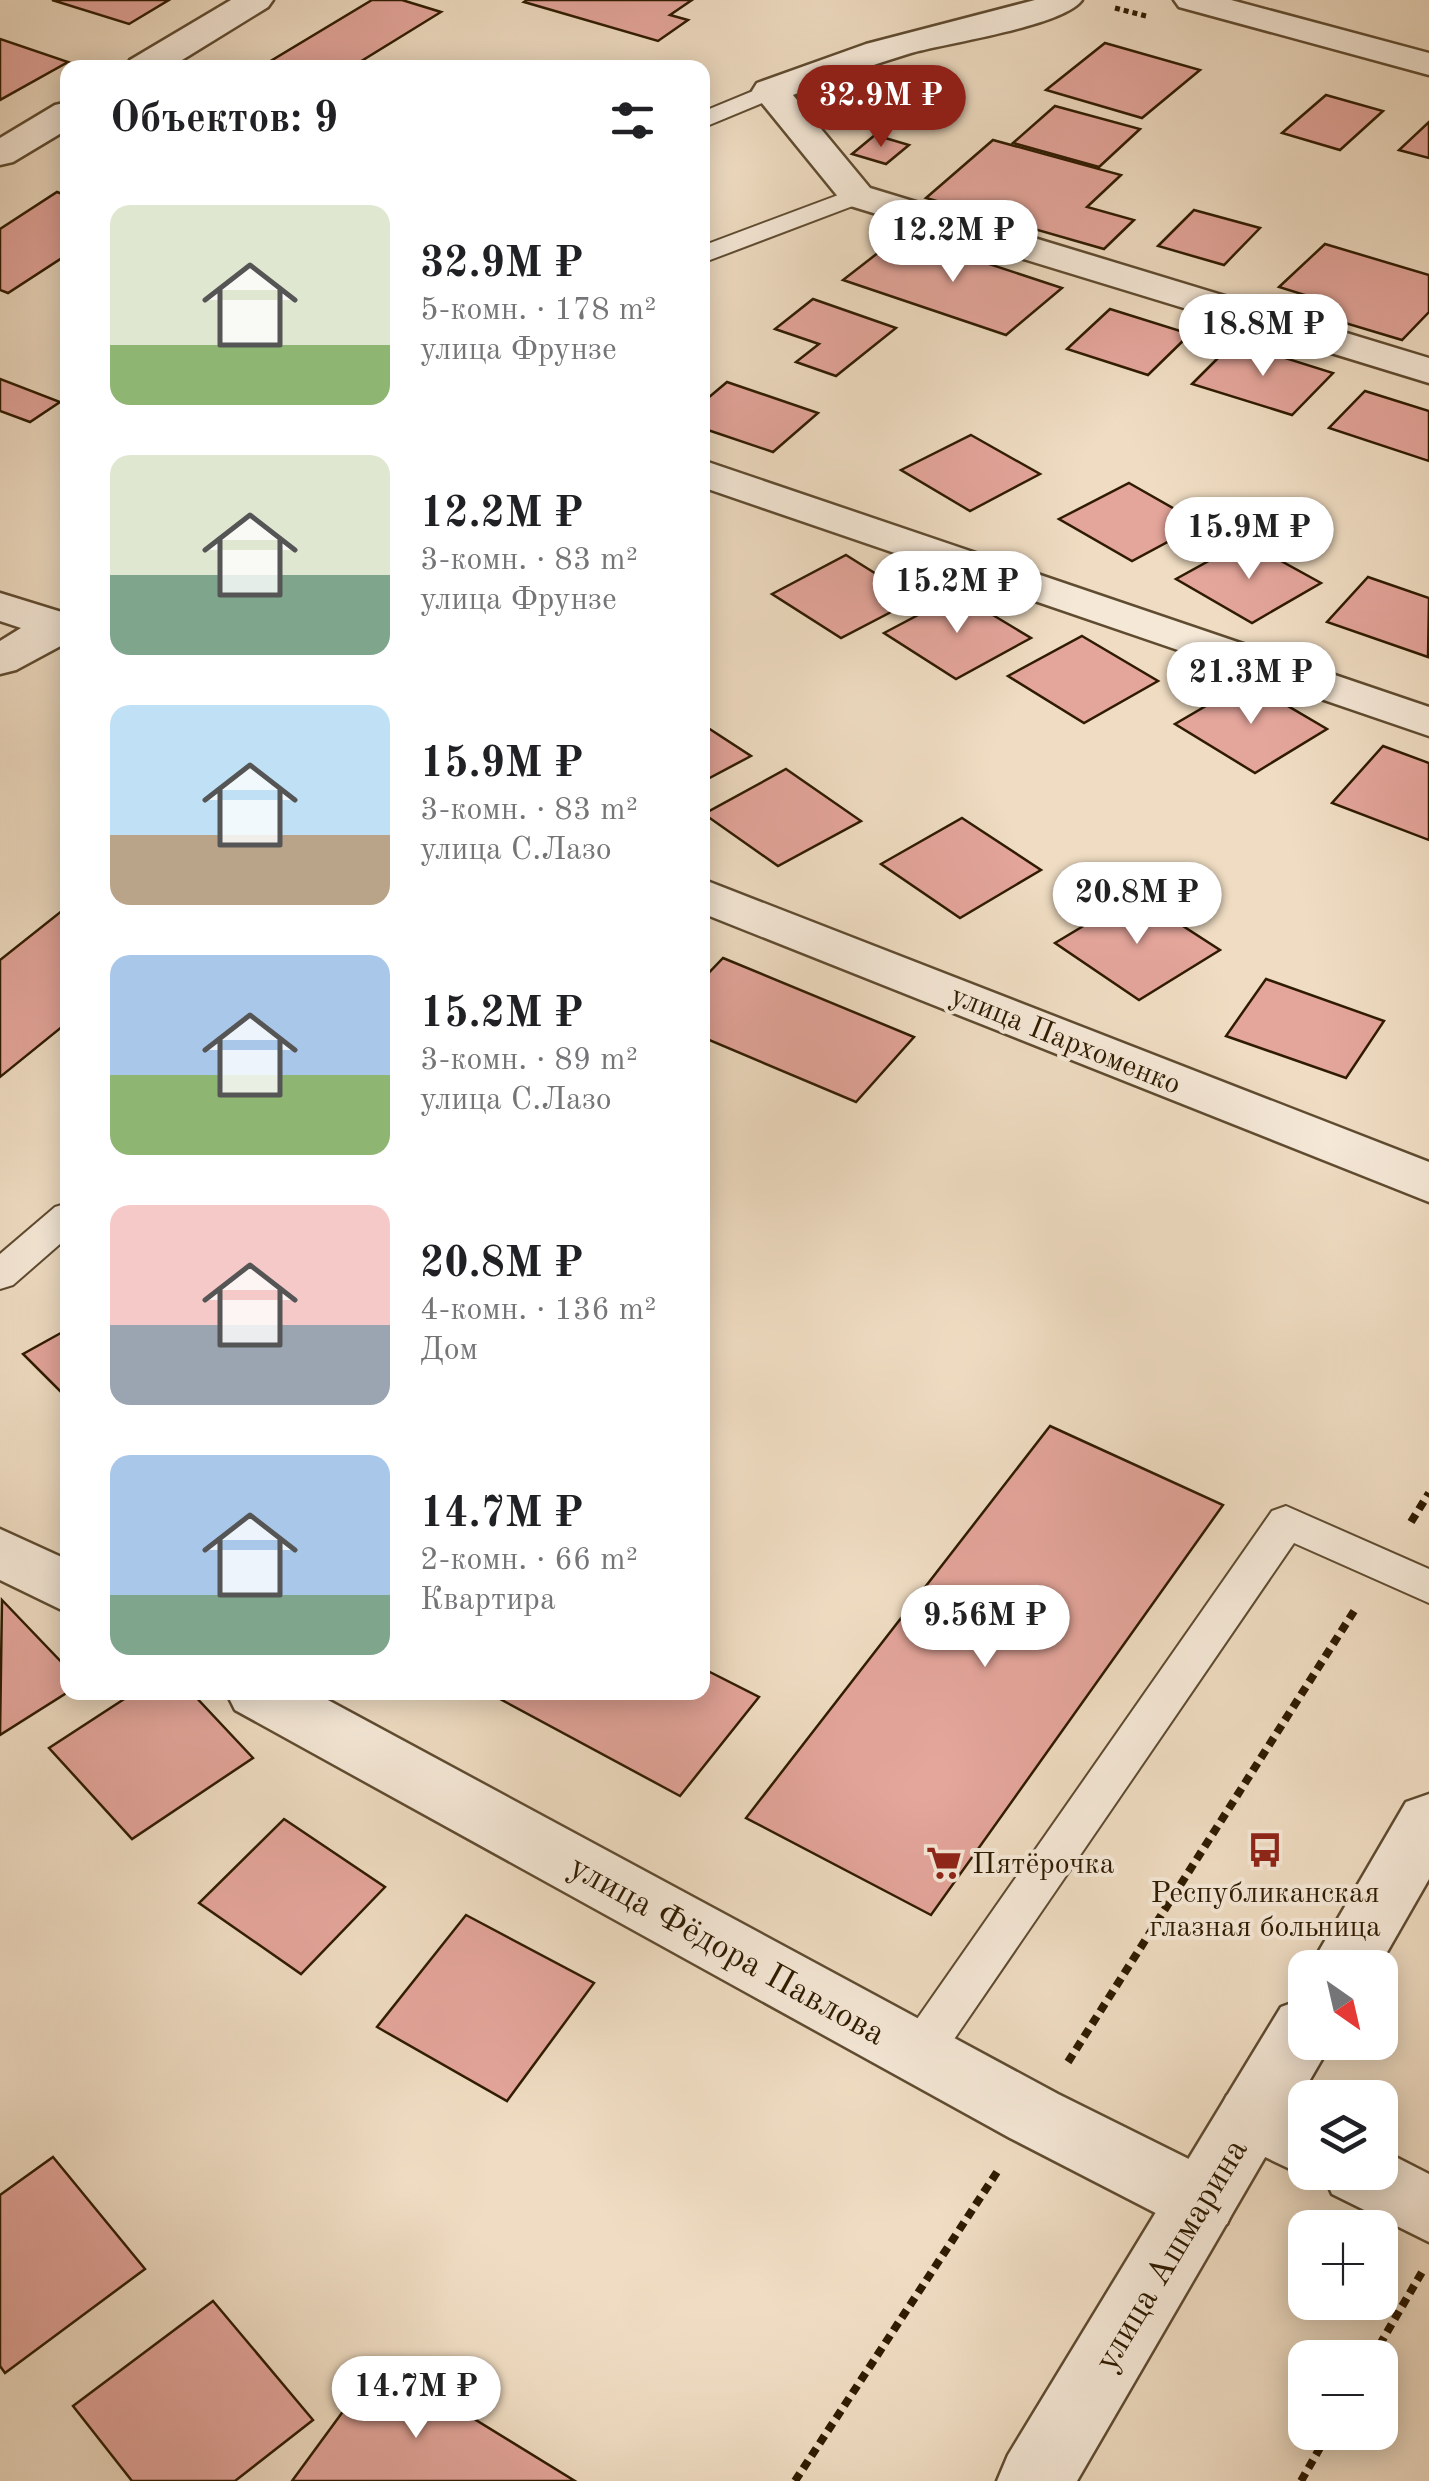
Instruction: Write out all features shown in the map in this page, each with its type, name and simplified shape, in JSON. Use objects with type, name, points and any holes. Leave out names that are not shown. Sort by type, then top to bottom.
[{"type":"street","points":[[156,60],[256,0]]},
{"type":"street","points":[[1066,0],[1010,20],[830,67],[770,91],[857,196],[1429,371]]},
{"type":"street","points":[[1191,0],[1429,64]]},
{"type":"street","points":[[1268,0],[1429,43]]},
{"type":"street","points":[[0,154],[60,118]]},
{"type":"street","points":[[710,476],[1429,722]]},
{"type":"street","points":[[0,606],[60,626]]},
{"type":"street","points":[[0,660],[60,628]]},
{"type":"street","name":"улица Пархоменко","points":[[710,898],[1429,1183]]},
{"type":"street","points":[[0,1552],[60,1585]]},
{"type":"street","name":"улица Фёдора Павлова","points":[[272,1700],[1034,2116],[1202,2202]]},
{"type":"street","points":[[1353,1950],[1429,1821]]},
{"type":"street","name":"улица Ашмарина","points":[[1035,2481],[1202,2202],[1278,2131],[1297,2060]]},
{"type":"street","points":[[1391,2190],[1429,2210]]},
{"type":"lane","points":[[710,117],[770,91]]},
{"type":"lane","points":[[710,252],[857,196]]},
{"type":"lane","points":[[0,1275],[60,1223]]},
{"type":"lane","points":[[918,2053],[1286,1522],[1429,1587]]},
{"type":"path","points":[[795,2481],[1034,2116],[1429,1493]]},
{"type":"path","points":[[1382,2340],[1429,2259]]},
{"type":"path","points":[[1301,2481],[1319,2450]]},
{"type":"building","points":[[52,0],[169,0],[129,24]]},
{"type":"building","points":[[372,0],[402,0],[441,12],[363,60],[272,60]]},
{"type":"building","points":[[692,0],[670,15],[688,20],[658,41],[524,2]]},
{"type":"building","points":[[0,39],[62,60],[60,66],[0,100]]},
{"type":"building","points":[[1105,43],[1200,70],[1142,118],[1046,90]]},
{"type":"building","points":[[1326,95],[1383,111],[1340,150],[1282,133]]},
{"type":"building","points":[[1055,106],[1140,129],[1099,167],[1013,143]]},
{"type":"building","points":[[1429,122],[1429,158],[1399,150]]},
{"type":"building","points":[[875,135],[909,145],[886,164],[852,154]]},
{"type":"building","points":[[993,140],[1121,175],[1087,207],[1134,220],[1104,249],[926,198]]},
{"type":"building","points":[[60,193],[60,259],[8,293],[0,290],[0,229]]},
{"type":"building","points":[[1194,210],[1260,228],[1224,265],[1158,246]]},
{"type":"building","points":[[901,235],[1062,288],[1006,335],[843,280]]},
{"type":"building","points":[[1325,244],[1429,275],[1429,312],[1402,340],[1325,317],[1337,305],[1279,287]]},
{"type":"building","points":[[813,299],[896,328],[836,376],[796,362],[819,344],[775,329]]},
{"type":"building","points":[[1110,309],[1190,334],[1148,375],[1067,349]]},
{"type":"building","points":[[1234,342],[1333,373],[1292,415],[1192,384]]},
{"type":"building","points":[[0,379],[60,402],[30,422],[0,411]]},
{"type":"building","points":[[727,382],[818,413],[773,452],[710,431],[710,396]]},
{"type":"building","points":[[1365,391],[1429,411],[1429,461],[1329,428]]},
{"type":"building","points":[[971,435],[1040,474],[970,511],[901,470]]},
{"type":"building","points":[[1129,483],[1201,524],[1132,561],[1059,519]]},
{"type":"building","points":[[1245,541],[1321,583],[1252,623],[1176,579]]},
{"type":"building","points":[[846,555],[916,599],[841,638],[772,594]]},
{"type":"building","points":[[1368,577],[1429,598],[1428,657],[1327,622]]},
{"type":"building","points":[[958,594],[1031,638],[956,679],[884,633]]},
{"type":"building","points":[[1082,636],[1158,681],[1084,723],[1008,676]]},
{"type":"building","points":[[1247,682],[1327,729],[1255,773],[1175,724]]},
{"type":"building","points":[[710,729],[751,756],[710,778]]},
{"type":"building","points":[[1383,746],[1429,763],[1429,840],[1332,803]]},
{"type":"building","points":[[786,769],[861,821],[778,866],[710,818],[710,811]]},
{"type":"building","points":[[962,818],[1041,870],[960,918],[881,864]]},
{"type":"building","points":[[1135,895],[1220,950],[1139,1000],[1055,943]]},
{"type":"building","points":[[60,912],[60,1028],[0,1077],[0,960]]},
{"type":"building","points":[[723,958],[914,1037],[856,1102],[710,1040],[710,972]]},
{"type":"building","points":[[1266,979],[1384,1021],[1346,1078],[1226,1036]]},
{"type":"building","points":[[60,1333],[60,1391],[23,1354]]},
{"type":"building","points":[[1050,1426],[1223,1505],[931,1915],[746,1818]]},
{"type":"building","points":[[2,1600],[60,1661],[60,1697],[0,1735]]},
{"type":"building","points":[[710,1672],[759,1697],[680,1796],[502,1700],[710,1700]]},
{"type":"building","points":[[123,1700],[199,1700],[253,1758],[132,1839],[49,1748]]},
{"type":"building","points":[[284,1819],[385,1887],[301,1974],[199,1903]]},
{"type":"building","points":[[466,1915],[594,1983],[507,2101],[377,2027]]},
{"type":"building","points":[[53,2157],[145,2269],[5,2373],[0,2366],[0,2195]]},
{"type":"building","points":[[213,2301],[313,2420],[235,2481],[132,2481],[73,2406]]},
{"type":"building","points":[[380,2361],[575,2481],[292,2481]]},
{"type":"place","name":"Республиканская глазная больница","points":[[1265,1850]]},
{"type":"place","name":"Пятёрочка","points":[[944,1863]]}]
